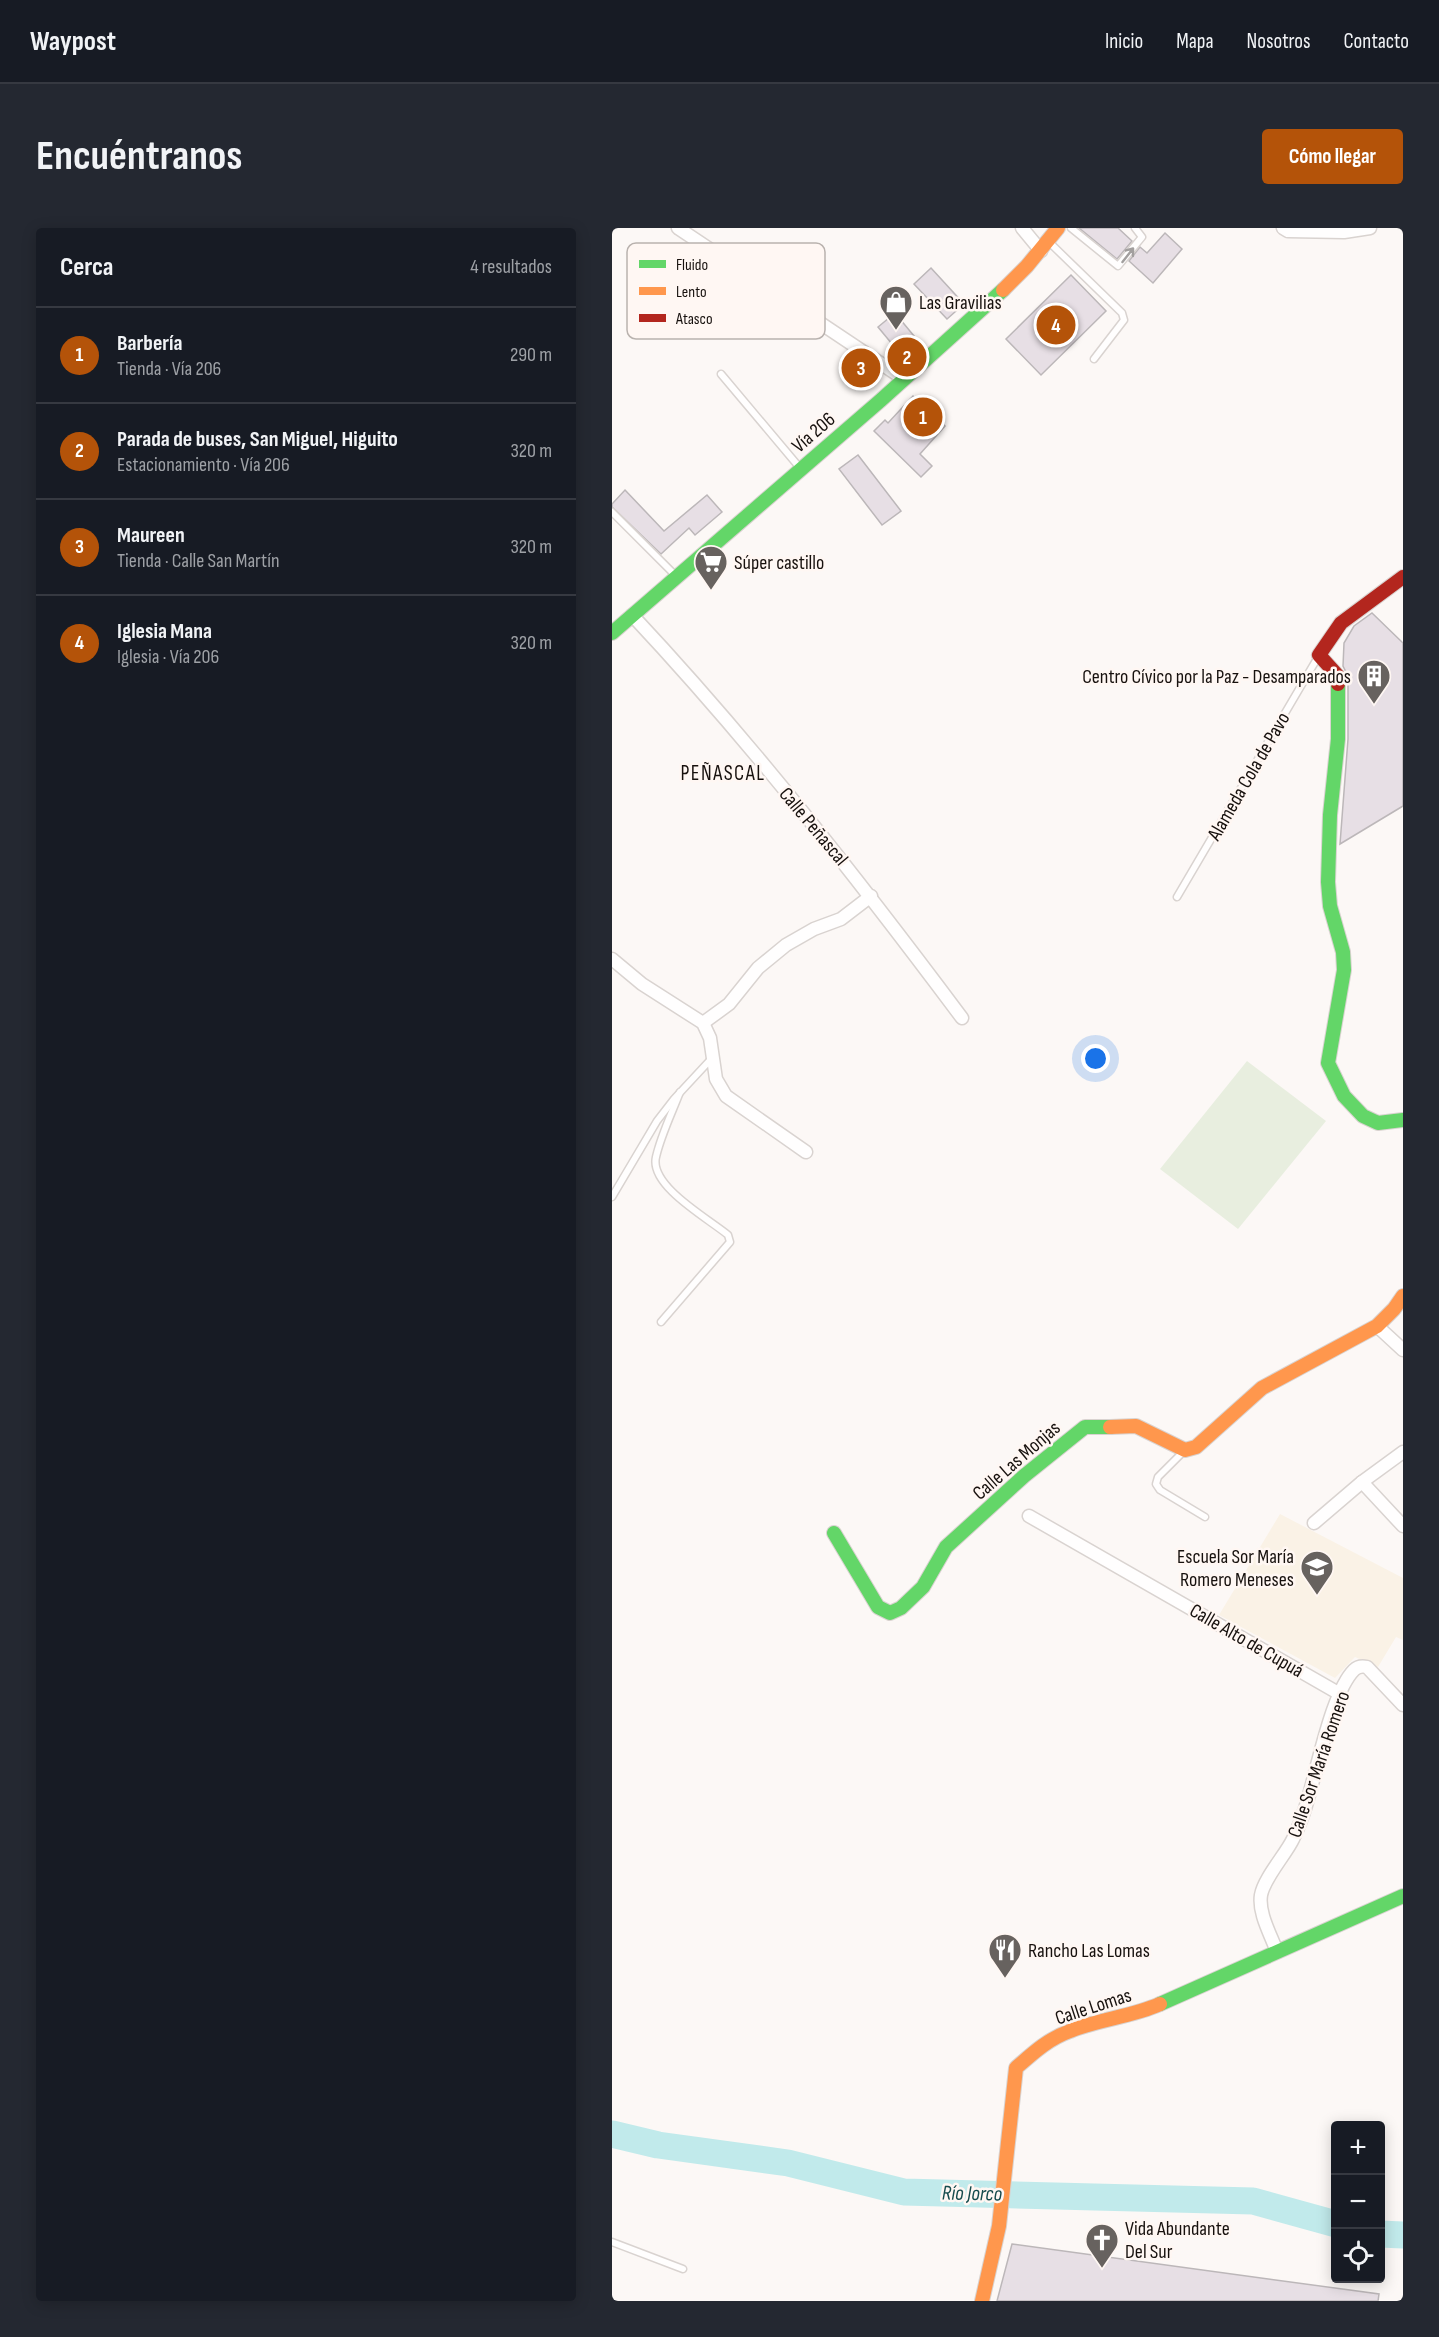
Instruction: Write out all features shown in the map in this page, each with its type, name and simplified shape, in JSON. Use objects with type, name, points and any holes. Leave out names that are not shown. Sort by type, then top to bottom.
[{"type":"street","points":[[678,228],[700,243]]},
{"type":"street","points":[[1022,228],[1045,246]]},
{"type":"street","name":"Vía 206","points":[[612,633],[986,306],[1045,246],[1058,228]]},
{"type":"street","points":[[1283,228],[1288,231],[1344,232],[1370,228]]},
{"type":"street","points":[[825,326],[904,379]]},
{"type":"street","points":[[1403,577],[1341,623],[1319,655],[1338,676],[1338,739],[1330,815],[1328,882],[1330,906],[1343,952],[1344,970],[1328,1063],[1338,1089],[1371,1122],[1388,1124],[1403,1120]]},
{"type":"street","name":"Calle Peñascal","points":[[632,615],[689,676],[871,896],[962,1017]]},
{"type":"street","points":[[703,1023],[729,1004],[759,968],[786,945],[814,928],[841,919],[871,896]]},
{"type":"street","points":[[612,959],[642,984],[703,1023],[710,1038],[716,1079],[726,1096],[806,1152]]},
{"type":"street","points":[[1185,1450],[1196,1447],[1262,1388],[1377,1326],[1403,1296]]},
{"type":"street","points":[[1377,1326],[1403,1350]]},
{"type":"street","name":"Calle Las Monjas","points":[[834,1533],[878,1607],[890,1613],[901,1608],[923,1587],[946,1547],[1024,1476],[1085,1427],[1136,1426],[1185,1450]]},
{"type":"street","points":[[1314,1523],[1362,1482],[1403,1452]]},
{"type":"street","points":[[1362,1482],[1403,1526]]},
{"type":"street","name":"Calle Alto de Cupuá","points":[[1029,1516],[1340,1694]]},
{"type":"street","name":"Calle Sor María Romero","points":[[1277,1952],[1264,1917],[1261,1894],[1293,1839],[1307,1803],[1322,1747],[1340,1694],[1353,1670],[1359,1666],[1367,1666],[1403,1705]]},
{"type":"street","name":"Calle Lomas","points":[[982,2301],[999,2226],[1017,2068],[1040,2046],[1071,2030],[1140,2013],[1403,1896]]},
{"type":"lane","points":[[1071,228],[1118,266],[1142,237],[1140,231],[1135,228]]},
{"type":"lane","points":[[1045,246],[1122,313],[1124,320],[1094,359]]},
{"type":"lane","points":[[721,374],[801,469]]},
{"type":"lane","points":[[612,512],[676,576]]},
{"type":"lane","name":"Alameda Cola de Pavo","points":[[1177,897],[1319,655]]},
{"type":"lane","points":[[612,1197],[657,1121],[712,1057]]},
{"type":"lane","points":[[661,1322],[730,1242],[728,1235],[669,1190],[658,1177],[655,1159],[680,1092]]},
{"type":"lane","points":[[1185,1450],[1158,1477],[1156,1484],[1160,1490],[1205,1517]]},
{"type":"lane","points":[[612,2242],[682,2269]]},
{"type":"shaded area","name":"Escuela Sor María Romero Meneses","points":[[1280,1514],[1403,1578],[1403,1640],[1396,1637],[1378,1667],[1355,1657],[1335,1678],[1219,1615]]},
{"type":"green space","points":[[1247,1061],[1326,1121],[1238,1229],[1160,1169]]},
{"type":"building","points":[[1079,228],[1118,228],[1132,241],[1117,259]]},
{"type":"building","points":[[1165,233],[1182,249],[1153,283],[1129,261],[1140,247],[1147,253]]},
{"type":"building","points":[[931,268],[964,304],[947,319],[914,284]]},
{"type":"building","points":[[1071,275],[1106,311],[1041,375],[1006,339]]},
{"type":"building","name":"Las Gravilias","points":[[895,313],[914,336],[897,350],[878,327]]},
{"type":"building","points":[[852,354],[878,372],[869,384],[844,365]]},
{"type":"building","points":[[913,396],[945,426],[920,454],[932,466],[921,477],[874,431],[885,420],[888,423]]},
{"type":"building","points":[[858,455],[901,511],[882,525],[839,469]]},
{"type":"building","points":[[625,490],[664,531],[707,495],[722,512],[695,535],[689,528],[661,554],[612,507],[612,504]]},
{"type":"building","name":"Centro Cívico por la Paz - Desamparados","points":[[1372,613],[1403,643],[1403,806],[1340,844],[1348,739],[1348,676],[1343,666],[1344,643],[1354,626]]},
{"type":"building","name":"Vida Abundante Del Sur","points":[[1012,2244],[1379,2294],[1378,2301],[997,2301]]},
{"type":"waterway","name":"Río Jorco","points":[[612,2134],[658,2145],[788,2163],[904,2192],[1253,2201],[1331,2223]]},
{"type":"waterway","name":"Río Jorco","points":[[1385,2234],[1403,2235]]},
{"type":"traffic: fast","points":[[612,633],[881,400],[1003,290]]},
{"type":"traffic: fast","points":[[1338,684],[1338,739],[1330,815],[1328,882],[1330,906],[1343,952],[1344,970],[1328,1063],[1344,1096],[1363,1116],[1378,1123],[1403,1120]]},
{"type":"traffic: fast","points":[[834,1533],[878,1607],[890,1613],[901,1608],[923,1587],[946,1547],[1024,1476],[1085,1427],[1110,1427]]},
{"type":"traffic: fast","points":[[1160,2004],[1403,1896]]},
{"type":"traffic: slow","points":[[1003,290],[1027,266],[1058,228]]},
{"type":"traffic: slow","points":[[1110,1427],[1136,1426],[1185,1450],[1196,1447],[1262,1388],[1377,1326],[1403,1296]]},
{"type":"traffic: slow","points":[[982,2301],[999,2226],[1016,2068],[1041,2047],[1062,2034],[1160,2004]]},
{"type":"traffic: jam","points":[[1338,684],[1338,676],[1319,655],[1341,623],[1403,577]]},
{"type":"place","name":"Iglesia Mana","points":[[1056,325]]},
{"type":"place","name":"Las Gravilias","points":[[896,331]]},
{"type":"place","name":"Parada de buses, San Miguel, Higuito","points":[[907,357]]},
{"type":"place","name":"Maureen","points":[[861,368]]},
{"type":"place","name":"Barbería","points":[[923,417]]},
{"type":"place","name":"Súper castillo","points":[[711,591]]},
{"type":"place","name":"Centro Cívico por la Paz - Desamparados","points":[[1374,705]]},
{"type":"place","name":"Escuela Sor María Romero Meneses","points":[[1317,1596]]},
{"type":"place","name":"Rancho Las Lomas","points":[[1005,1979]]},
{"type":"place","name":"Vida Abundante Del Sur","points":[[1102,2269]]},
{"type":"district","name":"PEÑASCAL","points":[[723,773]]}]
